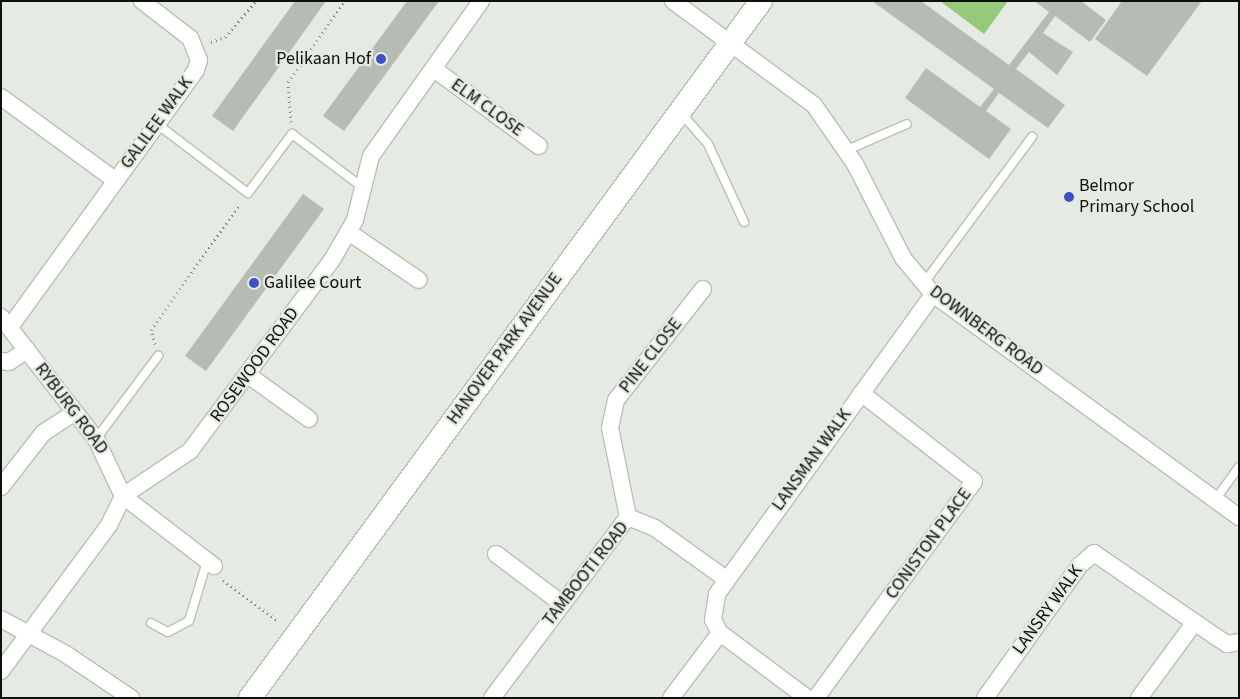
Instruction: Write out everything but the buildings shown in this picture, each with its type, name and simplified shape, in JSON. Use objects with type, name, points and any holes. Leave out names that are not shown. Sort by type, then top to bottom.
[{"type":"street","points":[[142,1],[197,48]]},
{"type":"street","name":"ROSEWOOD ROAD","points":[[123,496],[190,451],[248,375],[350,233],[364,188],[371,156],[481,1]]},
{"type":"street","name":"DOWNBERG ROAD","points":[[673,1],[814,105],[847,150],[892,241],[928,289],[1239,517]]},
{"type":"street","name":"HANOVER PARK AVENUE","points":[[250,698],[678,110],[761,1]]},
{"type":"street","name":"GALILEE WALK","points":[[6,322],[115,180],[196,70],[197,48]]},
{"type":"street","name":"ELM CLOSE","points":[[434,69],[539,146]]},
{"type":"street","name":"GALILEE WALK","points":[[1,97],[115,180]]},
{"type":"street","points":[[350,233],[419,280]]},
{"type":"street","name":"PINE CLOSE","points":[[628,517],[610,428],[616,400],[703,289]]},
{"type":"street","name":"LANSMAN WALK","points":[[720,632],[713,612],[726,579],[861,393],[928,289]]},
{"type":"street","name":"RYBURG ROAD","points":[[6,322],[74,413],[96,439],[123,496]]},
{"type":"street","name":"RYBURG ROAD","points":[[1,361],[9,362],[27,350]]},
{"type":"street","points":[[248,375],[309,419]]},
{"type":"street","name":"CONISTON PLACE","points":[[816,698],[974,481],[861,393]]},
{"type":"street","points":[[4,479],[43,433],[74,413]]},
{"type":"street","points":[[1,671],[109,525],[123,496],[213,568]]},
{"type":"street","name":"TAMBOOTI ROAD","points":[[492,698],[561,603],[628,517],[654,528],[726,579]]},
{"type":"street","points":[[496,554],[561,603]]},
{"type":"street","name":"LANSRY WALK","points":[[985,698],[1091,554],[1103,555],[1195,622]]},
{"type":"street","points":[[1,619],[29,634],[131,698]]},
{"type":"street","points":[[1139,698],[1195,622],[1227,644],[1239,642]]},
{"type":"street","points":[[670,698],[720,632],[807,698]]},
{"type":"lane","points":[[678,110],[708,144],[744,222]]},
{"type":"lane","points":[[157,124],[248,193],[292,134],[364,188]]},
{"type":"lane","points":[[847,150],[907,124]]},
{"type":"lane","points":[[928,289],[1032,136]]},
{"type":"lane","points":[[96,439],[158,356]]},
{"type":"lane","points":[[1215,500],[1239,466]]},
{"type":"lane","points":[[150,623],[168,632],[189,620],[213,568]]},
{"type":"path","points":[[197,48],[224,37],[256,1]]},
{"type":"path","points":[[292,134],[288,82],[345,1]]},
{"type":"path","points":[[158,356],[151,330],[248,193]]},
{"type":"path","points":[[213,568],[278,621]]},
{"type":"green space","points":[[940,1],[1008,1],[984,34]]},
{"type":"place","name":"Pelikaan Hof","points":[[381,59]]},
{"type":"place","name":"Belmor Primary School","points":[[1069,197]]},
{"type":"place","name":"Galilee Court","points":[[254,283]]}]
